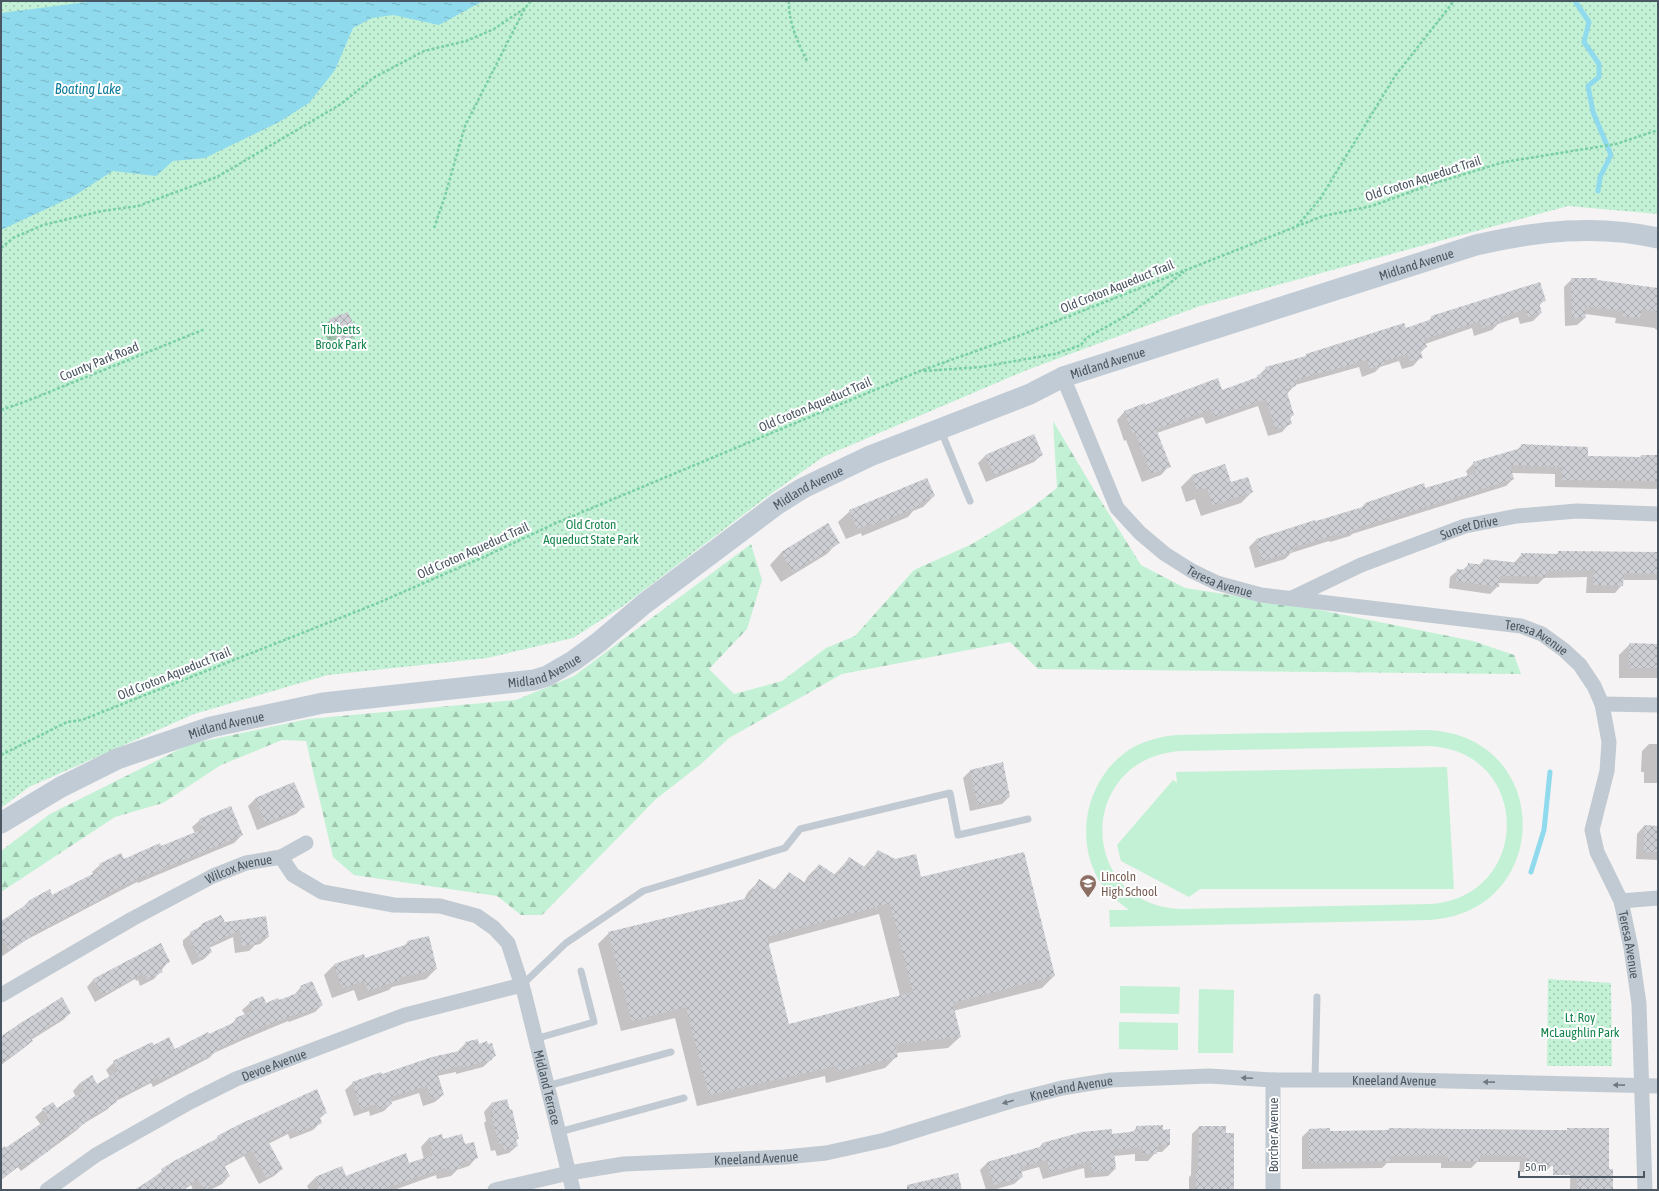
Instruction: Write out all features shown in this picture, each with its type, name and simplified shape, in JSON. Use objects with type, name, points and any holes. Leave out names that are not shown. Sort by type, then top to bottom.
[{"type":"street","name":"Midland Avenue","points":[[1,823],[61,787],[117,759],[211,727],[323,703],[534,680],[547,676],[573,661],[599,642],[644,604],[787,498],[803,488],[870,456],[1030,394],[1063,377],[1468,248],[1512,237],[1540,232],[1585,230],[1627,233],[1658,238]]},
{"type":"street","name":"Teresa Avenue","points":[[1063,377],[1118,508],[1140,533],[1175,561],[1217,583],[1261,595],[1521,626],[1542,634],[1564,650],[1580,665],[1591,681],[1602,704],[1609,742],[1606,770],[1592,830],[1597,852],[1621,901],[1639,1004],[1643,1085],[1645,1190]]},
{"type":"street","name":"Sunset Drive","points":[[1292,598],[1361,565],[1465,526],[1517,516],[1570,512],[1658,514]]},
{"type":"street","points":[[1602,704],[1658,705]]},
{"type":"street","points":[[281,857],[306,844]]},
{"type":"street","name":"Wilcox Avenue","points":[[1,995],[132,919],[214,876],[246,863],[281,857],[293,875],[322,892],[394,905],[440,906],[477,916],[494,928],[508,943],[522,985]]},
{"type":"street","points":[[1621,901],[1658,898]]},
{"type":"street","name":"Midland Terrace","points":[[522,985],[573,1190]]},
{"type":"street","name":"Devoe Avenue","points":[[47,1190],[96,1155],[190,1102],[236,1079],[405,1015],[522,985]]},
{"type":"street","name":"Kneeland Avenue","points":[[495,1190],[569,1173],[624,1164],[785,1157],[826,1153],[885,1140],[1011,1101],[1062,1088],[1111,1080],[1209,1076],[1273,1080],[1658,1086]]},
{"type":"street","name":"Borcher Avenue","points":[[1273,1080],[1273,1190]]},
{"type":"lane","points":[[941,429],[970,501]]},
{"type":"lane","points":[[522,985],[566,943],[643,891],[785,848],[800,829],[950,793],[958,835],[1028,819]]},
{"type":"lane","points":[[535,1039],[594,1022],[581,971]]},
{"type":"lane","points":[[1315,1080],[1317,997]]},
{"type":"lane","points":[[547,1086],[671,1052]]},
{"type":"lane","points":[[559,1132],[684,1098]]},
{"type":"path","points":[[434,228],[466,126],[525,8],[531,1]]},
{"type":"path","points":[[789,1],[794,28],[807,61]]},
{"type":"path","points":[[1296,226],[1320,199],[1395,76],[1454,1]]},
{"type":"path","points":[[1,248],[14,238],[43,225],[102,211],[138,206],[217,177],[341,104],[372,78],[424,51],[466,41],[494,29],[525,8]]},
{"type":"path","name":"Old Croton Aqueduct Trail","points":[[1,755],[67,722],[82,720],[378,603],[486,556],[556,523],[920,371],[1021,335],[1296,226],[1323,216],[1372,206],[1432,184],[1504,162],[1616,144],[1658,130]]},
{"type":"path","points":[[920,371],[980,367],[1055,354],[1081,345],[1086,338],[1133,312],[1187,269]]},
{"type":"path","name":"County Park Road","points":[[1,410],[27,401],[205,329]]},
{"type":"green space","name":"Tibbetts Brook Park","points":[[1,1],[1658,1],[1658,214],[1568,206],[1200,306],[1027,370],[823,457],[768,496],[623,606],[573,638],[487,658],[328,675],[194,714],[29,787],[1,808]]},
{"type":"green space","points":[[1053,421],[1141,565],[1185,588],[1295,605],[1473,641],[1514,655],[1521,674],[1038,669],[1010,642],[842,674],[729,738],[701,764],[656,799],[542,915],[521,915],[497,896],[354,875],[333,857],[306,741],[282,740],[221,765],[163,803],[115,817],[1,892],[1,851],[50,814],[190,744],[308,719],[516,700],[574,676],[751,544],[762,580],[747,629],[709,669],[734,694],[782,681],[826,648],[855,636],[914,570],[972,544],[1030,509],[1057,488]]},
{"type":"green space","points":[[1427,730],[1469,739],[1498,761],[1517,790],[1523,824],[1517,857],[1500,887],[1471,909],[1431,920],[1110,927],[1109,910],[1129,910],[1105,889],[1093,868],[1088,849],[1086,830],[1088,810],[1094,792],[1104,775],[1116,760],[1132,748],[1154,739],[1178,735]],"holes":[[[1429,746],[1463,754],[1487,772],[1502,796],[1507,824],[1502,852],[1488,877],[1464,895],[1431,904],[1181,909],[1147,902],[1123,884],[1108,860],[1102,832],[1107,804],[1121,779],[1145,760],[1179,751]]]},
{"type":"green space","points":[[1447,767],[1454,889],[1200,889],[1189,897],[1121,861],[1117,845],[1173,780],[1177,783],[1176,772]]},
{"type":"green space","name":"Lt. Roy McLaughlin Park","points":[[1548,979],[1611,983],[1612,1066],[1547,1066]]},
{"type":"green space","points":[[1120,986],[1180,987],[1179,1014],[1120,1013]]},
{"type":"green space","points":[[1199,989],[1234,990],[1233,1053],[1198,1053]]},
{"type":"green space","points":[[1119,1022],[1178,1023],[1178,1050],[1119,1049]]},
{"type":"water","name":"Boating Lake","points":[[94,1],[483,1],[439,25],[393,15],[372,18],[353,28],[335,70],[309,103],[279,122],[205,158],[173,161],[156,176],[113,171],[74,196],[1,230],[1,13]]},
{"type":"building","points":[[1571,278],[1597,278],[1597,280],[1658,288],[1658,312],[1642,309],[1640,318],[1622,316],[1623,311],[1585,306],[1586,318],[1572,318]]},
{"type":"building","points":[[1540,282],[1546,301],[1539,303],[1542,313],[1528,317],[1526,309],[1500,318],[1501,322],[1482,328],[1480,321],[1424,339],[1427,347],[1420,350],[1423,358],[1410,361],[1408,354],[1384,361],[1385,364],[1370,369],[1367,360],[1295,380],[1296,386],[1286,389],[1294,415],[1290,417],[1292,424],[1276,429],[1266,399],[1214,417],[1212,409],[1156,429],[1171,467],[1151,474],[1135,432],[1132,433],[1124,411],[1145,403],[1145,405],[1218,378],[1222,390],[1258,377],[1257,375],[1267,372],[1265,367],[1306,356],[1306,354],[1404,323],[1406,328],[1432,319],[1431,316]]},
{"type":"building","points":[[348,312],[358,334],[339,342],[329,319]]},
{"type":"building","points":[[1034,434],[1043,455],[994,475],[985,455]]},
{"type":"building","points":[[1521,444],[1588,447],[1588,456],[1641,457],[1641,455],[1658,455],[1658,481],[1562,480],[1562,467],[1510,465],[1514,479],[1337,536],[1337,534],[1292,548],[1293,552],[1262,561],[1256,539],[1315,520],[1316,521],[1366,506],[1365,503],[1424,483],[1425,488],[1476,473],[1473,462],[1521,448]]},
{"type":"building","points":[[1225,464],[1231,482],[1248,477],[1253,492],[1213,505],[1207,488],[1197,491],[1192,475]]},
{"type":"building","points":[[927,478],[935,496],[919,503],[920,506],[873,525],[872,523],[857,529],[849,510]]},
{"type":"building","points":[[828,523],[840,543],[793,572],[781,552]]},
{"type":"building","points":[[1558,551],[1657,552],[1657,574],[1624,573],[1623,586],[1593,585],[1594,570],[1546,571],[1546,577],[1500,576],[1499,587],[1456,581],[1457,569],[1467,570],[1468,563],[1483,565],[1483,559],[1521,563],[1521,553],[1558,554]]},
{"type":"building","points":[[1629,643],[1658,644],[1658,668],[1629,668]]},
{"type":"building","points":[[1003,762],[1010,797],[978,805],[970,770]]},
{"type":"building","points":[[294,782],[305,807],[265,823],[255,798]]},
{"type":"building","points":[[231,806],[243,835],[145,875],[100,897],[101,899],[30,935],[31,937],[9,950],[1,937],[1,921],[29,903],[28,901],[50,889],[52,895],[102,869],[99,864],[121,853],[124,859],[160,843],[161,846],[203,829],[199,819]]},
{"type":"building","points":[[1644,825],[1658,826],[1658,852],[1644,852]]},
{"type":"building","points":[[878,850],[895,859],[916,854],[921,877],[1024,852],[1055,976],[953,1003],[961,1037],[895,1044],[898,1057],[837,1072],[836,1066],[709,1095],[686,1007],[632,1021],[608,932],[748,898],[759,879],[777,891],[789,872],[807,884],[819,864],[837,876],[849,857],[866,868]],"holes":[[[890,903],[913,992],[789,1024],[767,937]]]},
{"type":"building","points":[[221,915],[225,922],[266,916],[269,937],[257,939],[258,944],[242,946],[240,930],[209,945],[212,952],[199,958],[190,938],[190,932],[202,926],[201,924]]},
{"type":"building","points":[[429,936],[437,969],[399,978],[400,980],[368,991],[364,981],[342,988],[334,964],[364,954],[365,958],[408,944],[407,941]]},
{"type":"building","points":[[161,943],[170,962],[160,967],[163,972],[148,979],[143,973],[103,995],[93,979]]},
{"type":"building","points":[[312,981],[323,1005],[253,1031],[161,1080],[159,1077],[115,1099],[117,1102],[84,1121],[85,1123],[48,1148],[50,1150],[28,1165],[26,1161],[1,1179],[1,1151],[49,1118],[42,1109],[53,1102],[57,1108],[84,1090],[80,1083],[92,1075],[97,1084],[118,1071],[113,1061],[152,1042],[154,1045],[169,1037],[175,1049],[208,1032],[209,1034],[237,1021],[235,1018],[253,1011],[249,1002],[263,996],[266,1003],[278,998],[279,1000],[303,991],[300,986]]},
{"type":"building","points":[[62,997],[71,1013],[30,1038],[33,1041],[1,1064],[1,1036]]},
{"type":"building","points":[[478,1039],[479,1044],[487,1041],[488,1044],[492,1043],[496,1056],[491,1057],[492,1060],[464,1067],[463,1065],[437,1072],[444,1095],[431,1099],[427,1086],[390,1097],[392,1104],[378,1109],[376,1104],[361,1109],[352,1082],[381,1072],[382,1074],[432,1057],[459,1051],[459,1049],[467,1047],[465,1042]]},
{"type":"building","points":[[317,1089],[327,1113],[319,1116],[322,1123],[298,1133],[295,1128],[268,1141],[283,1169],[266,1178],[252,1150],[224,1165],[230,1176],[205,1190],[198,1179],[182,1190],[134,1190],[163,1172],[161,1169],[218,1138],[217,1136]]},
{"type":"building","points":[[507,1099],[510,1110],[512,1109],[519,1139],[516,1139],[518,1146],[504,1150],[502,1143],[499,1144],[491,1115],[493,1114],[491,1103]]},
{"type":"building","points":[[1163,1125],[1163,1130],[1170,1129],[1170,1145],[1157,1145],[1157,1154],[1143,1154],[1142,1147],[1114,1150],[1116,1169],[1092,1172],[1091,1161],[1050,1172],[1047,1160],[1020,1167],[1023,1177],[994,1185],[987,1162],[1043,1146],[1042,1143],[1082,1132],[1112,1129],[1112,1134],[1137,1131],[1136,1126]]},
{"type":"building","points":[[1199,1126],[1226,1126],[1226,1133],[1234,1133],[1234,1190],[1196,1190]]},
{"type":"building","points":[[1330,1128],[1330,1131],[1389,1130],[1389,1128],[1567,1130],[1567,1128],[1609,1128],[1609,1169],[1613,1169],[1613,1190],[1577,1190],[1577,1175],[1553,1175],[1553,1166],[1526,1165],[1526,1156],[1480,1155],[1480,1161],[1448,1161],[1448,1156],[1438,1155],[1390,1156],[1390,1161],[1309,1163],[1309,1129]]},
{"type":"building","points":[[442,1134],[443,1139],[462,1134],[465,1144],[474,1142],[478,1158],[460,1164],[461,1168],[446,1171],[445,1168],[380,1190],[313,1190],[319,1187],[315,1177],[342,1166],[346,1176],[406,1153],[409,1163],[433,1155],[429,1138]]},
{"type":"building","points":[[958,1173],[962,1190],[907,1190],[907,1185]]},
{"type":"waterway","points":[[1575,1],[1589,22],[1584,42],[1599,64],[1599,77],[1588,86],[1593,112],[1611,155],[1600,177],[1598,191]]},
{"type":"waterway","points":[[1531,872],[1544,830],[1550,772]]},
{"type":"place","name":"Lincoln High School","points":[[1088,898]]},
{"type":"park label","name":"Old Croton Aqueduct State Park","points":[[591,532]]}]
